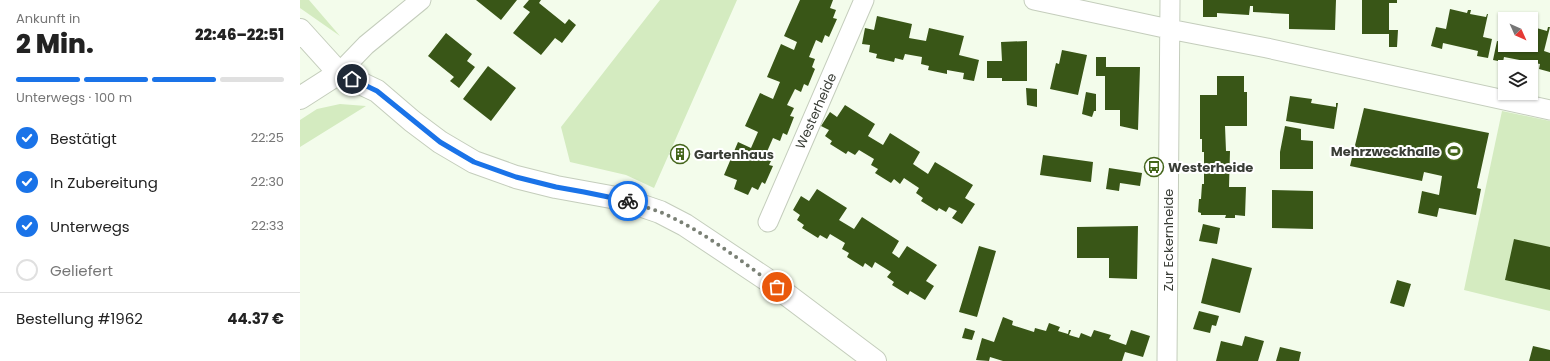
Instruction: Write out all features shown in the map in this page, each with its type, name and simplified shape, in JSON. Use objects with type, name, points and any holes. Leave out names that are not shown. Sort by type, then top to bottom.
[{"type":"main road","points":[[300,30],[339,73],[377,91],[440,142],[474,162],[516,177],[556,187],[622,199],[660,212],[710,240],[766,279],[875,361]]},
{"type":"main road","points":[[300,98],[339,73]]},
{"type":"street","points":[[339,73],[366,45],[421,0]]},
{"type":"street","name":"Westerheide","points":[[768,222],[864,0]]},
{"type":"street","points":[[1034,0],[1267,48],[1550,110]]},
{"type":"street","name":"Zur Eckernheide","points":[[1167,361],[1170,0]]},
{"type":"green space","points":[[300,0],[309,0],[340,36],[300,8]]},
{"type":"green space","points":[[660,0],[737,0],[654,188],[626,175],[570,162],[561,127]]},
{"type":"green space","points":[[340,104],[366,106],[300,147],[300,120],[317,109]]},
{"type":"green space","points":[[1502,111],[1550,121],[1550,311],[1464,290]]},
{"type":"building","points":[[476,0],[517,0],[501,20]]},
{"type":"building","points":[[529,0],[541,0],[539,3],[565,24],[569,19],[576,25],[562,43],[555,38],[541,55],[513,33],[530,12],[523,7]]},
{"type":"building","points":[[800,0],[833,0],[830,8],[836,10],[833,18],[837,19],[829,37],[825,35],[822,43],[816,40],[809,57],[815,59],[812,67],[815,69],[808,86],[804,84],[801,92],[795,89],[787,105],[794,108],[790,116],[794,117],[787,135],[783,133],[780,141],[773,138],[766,154],[773,157],[769,165],[773,166],[765,184],[762,182],[758,190],[752,187],[748,195],[734,189],[737,180],[724,175],[738,142],[751,148],[758,132],[745,126],[760,93],[773,99],[780,82],[767,77],[781,44],[794,50],[797,42],[784,36]]},
{"type":"building","points":[[1203,0],[1336,0],[1335,30],[1289,29],[1289,14],[1253,12],[1253,6],[1250,6],[1249,15],[1217,13],[1217,17],[1203,17]]},
{"type":"building","points":[[1362,0],[1397,0],[1397,3],[1389,3],[1389,30],[1398,30],[1397,47],[1389,47],[1389,34],[1362,34]]},
{"type":"building","points":[[1450,9],[1467,13],[1468,10],[1471,10],[1470,14],[1486,17],[1488,14],[1483,37],[1492,39],[1488,58],[1477,56],[1478,51],[1443,43],[1442,49],[1431,46],[1436,27],[1446,29]]},
{"type":"building","points":[[877,16],[912,24],[909,38],[926,41],[929,28],[964,36],[959,55],[979,60],[974,81],[963,79],[964,73],[947,70],[947,74],[928,70],[929,66],[921,64],[922,57],[905,54],[903,60],[895,58],[894,62],[876,58],[877,54],[869,52],[870,45],[862,44],[865,28],[874,30]]},
{"type":"building","points":[[1548,27],[1550,27],[1544,51],[1550,53],[1550,72],[1539,69],[1540,64],[1538,64],[1538,60],[1519,60],[1504,57],[1503,60],[1493,60],[1497,41],[1498,52],[1538,52],[1538,28],[1547,31]]},
{"type":"building","points":[[446,33],[472,54],[467,61],[475,67],[459,88],[450,81],[454,77],[428,56]]},
{"type":"building","points":[[1027,41],[1027,81],[1002,81],[1002,78],[987,78],[987,61],[1002,61],[1001,42]]},
{"type":"building","points":[[1062,50],[1087,55],[1078,95],[1050,89],[1056,63],[1059,64]]},
{"type":"building","points":[[1096,57],[1106,57],[1106,67],[1140,67],[1138,130],[1120,126],[1120,110],[1105,110],[1105,76],[1096,76]]},
{"type":"building","points":[[488,66],[516,88],[491,121],[463,99]]},
{"type":"building","points":[[1217,76],[1244,76],[1244,92],[1247,92],[1247,126],[1225,126],[1226,151],[1230,151],[1229,187],[1246,187],[1245,216],[1235,215],[1235,218],[1225,218],[1226,215],[1201,215],[1201,213],[1198,212],[1202,184],[1204,184],[1204,152],[1202,152],[1202,139],[1200,139],[1200,95],[1217,95]]},
{"type":"building","points":[[1026,88],[1037,89],[1037,107],[1027,105]]},
{"type":"building","points":[[1086,92],[1096,94],[1096,111],[1094,111],[1092,117],[1082,114]]},
{"type":"building","points":[[1290,96],[1312,99],[1311,103],[1336,107],[1336,103],[1338,103],[1334,129],[1286,121]]},
{"type":"building","points":[[845,105],[875,124],[868,136],[883,145],[890,133],[920,152],[913,164],[928,174],[935,162],[973,185],[965,198],[975,204],[962,224],[952,218],[957,211],[949,207],[946,212],[939,208],[937,211],[921,201],[923,198],[916,193],[919,188],[904,178],[900,184],[894,179],[891,183],[875,173],[878,169],[871,165],[874,159],[859,150],[855,155],[848,151],[846,154],[830,144],[832,141],[825,136],[829,130],[821,126],[830,112],[837,117]]},
{"type":"building","points":[[1364,108],[1489,133],[1477,188],[1481,189],[1476,215],[1439,208],[1437,217],[1418,213],[1422,191],[1439,195],[1442,176],[1424,172],[1422,181],[1350,166]]},
{"type":"building","points":[[1285,126],[1301,129],[1301,140],[1313,141],[1313,169],[1280,169],[1280,152]]},
{"type":"building","name":"Gartenhaus","points":[[677,147],[687,152],[682,161],[672,155]]},
{"type":"building","points":[[1043,155],[1093,162],[1091,182],[1040,175]]},
{"type":"building","points":[[1109,168],[1142,173],[1140,186],[1120,183],[1119,191],[1106,189]]},
{"type":"building","points":[[817,189],[847,208],[839,220],[854,229],[862,217],[899,241],[892,253],[899,258],[907,246],[937,265],[926,281],[934,286],[925,300],[910,291],[908,295],[892,285],[894,282],[887,277],[891,272],[875,262],[872,268],[865,263],[863,267],[847,257],[849,253],[842,249],[845,243],[830,234],[827,239],[820,235],[818,238],[802,228],[804,225],[797,220],[800,215],[793,210],[801,196],[809,201]]},
{"type":"building","points":[[1272,190],[1313,191],[1313,229],[1272,228]]},
{"type":"building","points":[[1203,224],[1220,228],[1217,244],[1199,241]]},
{"type":"building","points":[[1138,226],[1137,279],[1109,278],[1109,258],[1077,258],[1077,227]]},
{"type":"building","points":[[1514,239],[1550,247],[1550,290],[1505,280]]},
{"type":"building","points":[[979,246],[996,251],[977,317],[959,312]]},
{"type":"building","points":[[1212,258],[1252,268],[1240,313],[1201,303]]},
{"type":"building","points":[[1397,280],[1411,284],[1404,307],[1390,303]]},
{"type":"building","points":[[1199,311],[1219,316],[1216,326],[1212,325],[1210,333],[1193,329]]},
{"type":"building","points":[[1003,317],[1013,321],[1012,325],[1034,332],[1035,328],[1046,331],[1049,323],[1060,327],[1058,331],[1068,334],[1069,330],[1071,330],[1069,335],[1079,338],[1081,333],[1091,337],[1094,330],[1111,335],[1109,339],[1126,345],[1131,330],[1150,336],[1143,357],[1125,352],[1122,361],[1003,361],[990,357],[989,361],[976,360],[982,338],[994,342]]},
{"type":"building","points":[[965,328],[975,331],[972,340],[962,338]]},
{"type":"building","points":[[1245,336],[1264,341],[1258,361],[1216,361],[1221,341],[1242,346]]},
{"type":"building","points":[[1533,346],[1550,350],[1550,361],[1529,361]]},
{"type":"building","points":[[1280,347],[1301,352],[1299,361],[1276,361]]},
{"type":"way so far","points":[[628,201],[660,212],[685,225],[710,240],[777,287]]},
{"type":"place","name":"Mehrzweckhalle","points":[[1454,151]]},
{"type":"place","name":"Gartenhaus","points":[[680,154]]},
{"type":"place","name":"Westerheide","points":[[1154,167]]},
{"type":"route","points":[[352,79],[377,91],[412,121],[440,142],[474,162],[516,177],[556,187],[628,201]]}]
